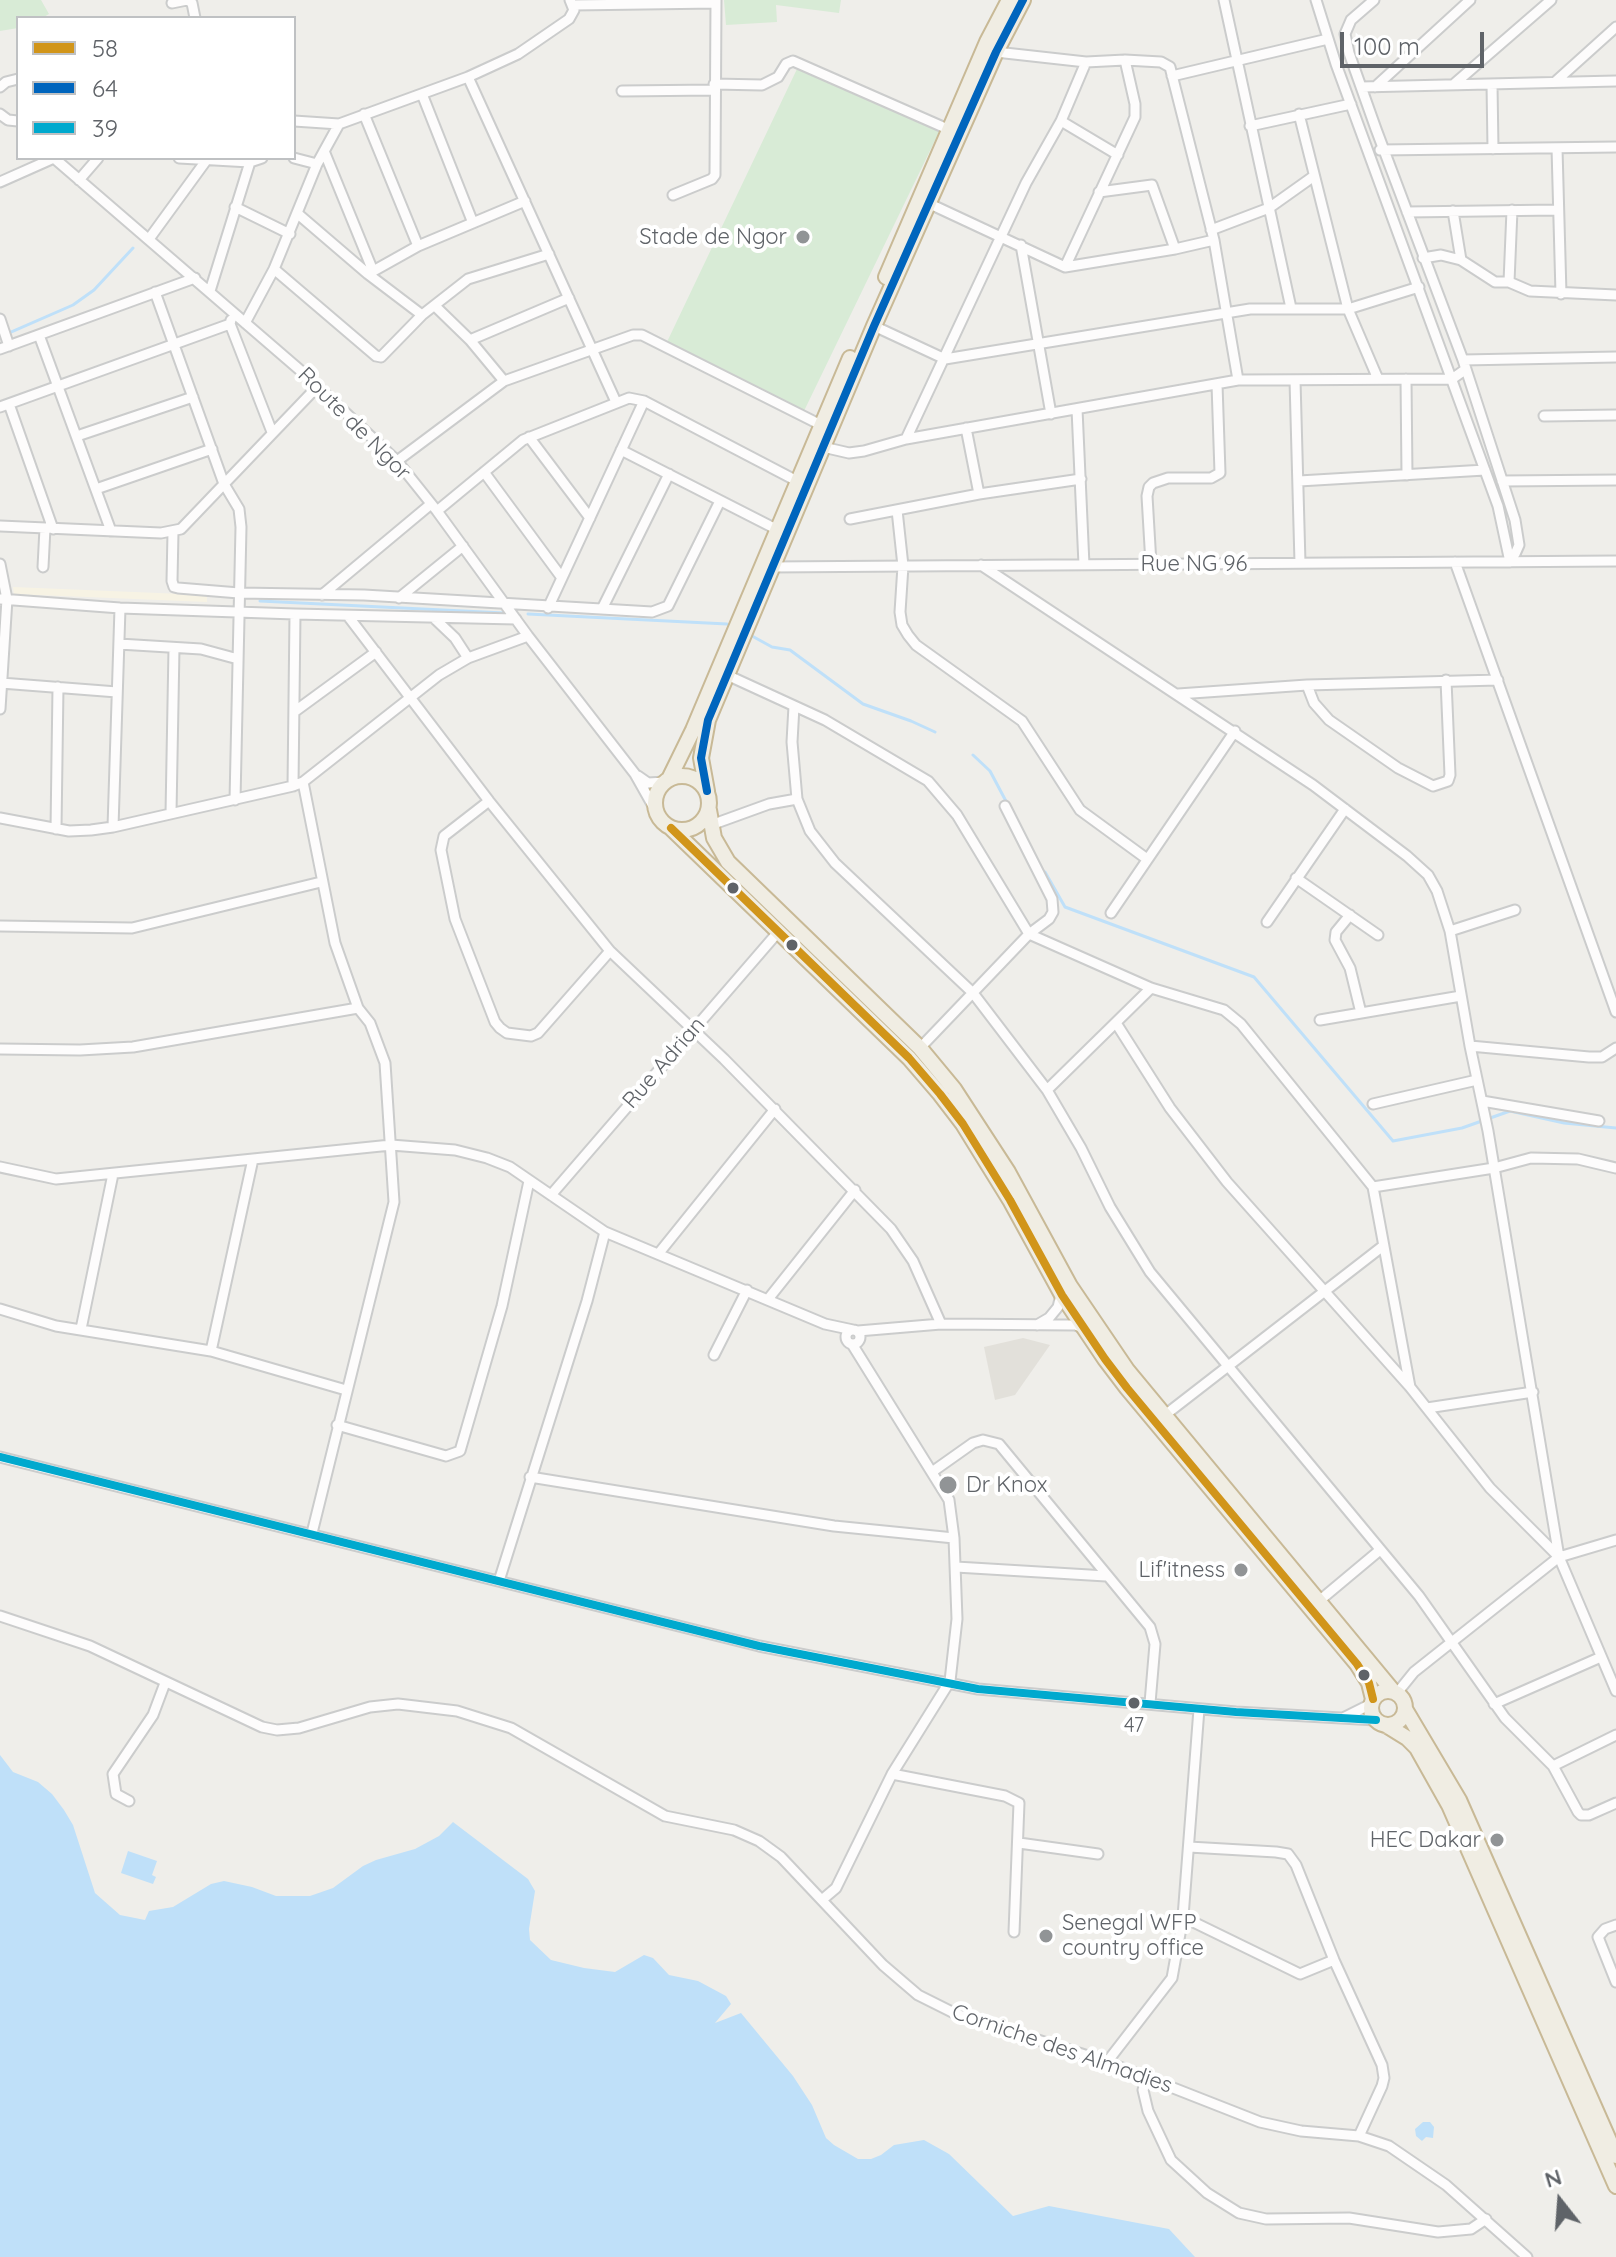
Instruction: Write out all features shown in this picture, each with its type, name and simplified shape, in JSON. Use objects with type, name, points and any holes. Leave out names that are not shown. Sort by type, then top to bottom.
[{"type":"highway","points":[[1009,0],[987,42],[821,425],[693,730],[656,796],[657,813],[909,1058],[940,1094],[963,1124],[1010,1200],[1062,1295],[1127,1388],[1357,1664],[1369,1683],[1372,1712],[1417,1748],[1449,1805],[1616,2186]]},
{"type":"highway","points":[[1023,0],[996,52],[874,326],[727,675],[703,738],[701,769],[710,818],[719,849],[737,872],[920,1048],[954,1089],[986,1135],[1080,1303],[1127,1370],[1403,1700],[1405,1709],[1459,1800],[1616,2156]]},
{"type":"highway","points":[[667,781],[679,776],[691,777],[701,782],[707,791]]},
{"type":"highway","points":[[671,828],[692,829],[710,818]]},
{"type":"highway","points":[[1372,1701],[1382,1692],[1395,1692]]},
{"type":"highway","points":[[1381,1722],[1398,1722],[1405,1709]]},
{"type":"street","points":[[172,3],[187,0]]},
{"type":"street","points":[[1224,0],[1291,308]]},
{"type":"street","points":[[1316,0],[1498,506],[1510,560]]},
{"type":"street","points":[[1374,0],[1351,20],[1345,34],[1361,87],[1464,364],[1502,481],[1519,536],[1515,554],[1510,560]]},
{"type":"street","points":[[1375,87],[1470,0]]},
{"type":"street","points":[[1453,85],[1551,0]]},
{"type":"street","points":[[296,121],[339,124],[468,77],[518,54],[569,19],[573,14],[572,3],[716,1],[715,175],[673,195]]},
{"type":"street","points":[[1555,82],[1616,27]]},
{"type":"street","points":[[1172,76],[1328,39]]},
{"type":"street","points":[[996,52],[1086,62],[1125,60],[1166,63],[1172,76],[1212,235],[1238,380]]},
{"type":"street","points":[[1065,267],[1136,113],[1125,60]]},
{"type":"street","points":[[622,91],[768,83],[793,61],[950,130]]},
{"type":"street","points":[[906,439],[1026,183],[1061,121],[1086,62]]},
{"type":"street","points":[[468,77],[616,402]]},
{"type":"street","points":[[1361,87],[1616,81]]},
{"type":"street","points":[[1492,84],[1493,149]]},
{"type":"street","points":[[422,94],[473,223]]},
{"type":"street","points":[[1250,126],[1351,104]]},
{"type":"street","points":[[364,114],[418,246]]},
{"type":"street","points":[[1299,114],[1348,309],[1378,379]]},
{"type":"street","points":[[1061,121],[1118,155]]},
{"type":"street","points":[[245,323],[290,234],[327,141],[339,124]]},
{"type":"street","points":[[1369,150],[1616,147]]},
{"type":"street","points":[[1557,148],[1561,294]]},
{"type":"street","points":[[324,151],[370,273]]},
{"type":"street","points":[[296,159],[317,164]]},
{"type":"street","points":[[0,182],[50,160]]},
{"type":"street","name":"Route de Ngor","points":[[56,160],[235,313],[397,461],[635,774],[657,813]]},
{"type":"street","points":[[79,180],[96,160]]},
{"type":"street","points":[[149,239],[207,160]]},
{"type":"street","points":[[222,160],[256,160]]},
{"type":"street","points":[[210,291],[250,162]]},
{"type":"street","points":[[930,204],[1065,267],[1175,249],[1269,208],[1314,176]]},
{"type":"street","points":[[1099,192],[1152,185],[1175,249]]},
{"type":"street","points":[[370,273],[418,246],[525,201]]},
{"type":"street","points":[[235,207],[290,234]]},
{"type":"street","points":[[1509,282],[1512,210]]},
{"type":"street","points":[[1407,212],[1557,210]]},
{"type":"street","points":[[1453,211],[1461,260]]},
{"type":"street","points":[[298,214],[422,315]]},
{"type":"street","points":[[1021,245],[1051,414]]},
{"type":"street","points":[[274,269],[379,357],[422,315],[468,279],[549,254]]},
{"type":"street","points":[[1423,258],[1441,255],[1461,260],[1495,282],[1509,282],[1530,291],[1616,295]]},
{"type":"street","points":[[0,319],[5,342],[39,335],[195,278]]},
{"type":"street","points":[[874,326],[945,359],[1270,307],[1348,309],[1419,287]]},
{"type":"street","points":[[155,292],[224,484],[239,509],[235,800]]},
{"type":"street","points":[[470,340],[569,298]]},
{"type":"street","points":[[435,306],[470,340],[504,381]]},
{"type":"street","points":[[235,313],[230,324],[272,432]]},
{"type":"street","points":[[43,567],[49,529],[4,405],[230,324]]},
{"type":"street","points":[[39,335],[111,531]]},
{"type":"street","points":[[397,461],[504,381],[633,335],[642,335],[821,425]]},
{"type":"street","points":[[1452,379],[1464,364],[1616,357]]},
{"type":"street","points":[[1406,379],[1407,475]]},
{"type":"street","points":[[823,447],[849,453],[906,439],[1238,380],[1452,379]]},
{"type":"street","points":[[1295,380],[1300,563]]},
{"type":"street","points":[[1151,564],[1149,487],[1168,478],[1211,478],[1220,473],[1217,384]]},
{"type":"street","points":[[0,526],[173,532],[187,524],[317,387]]},
{"type":"street","points":[[77,436],[193,397]]},
{"type":"street","points":[[322,595],[529,437],[629,398],[644,401],[797,481]]},
{"type":"street","points":[[548,608],[644,401]]},
{"type":"street","points":[[1077,409],[1084,565]]},
{"type":"street","points":[[1544,416],[1616,415]]},
{"type":"street","points":[[966,428],[979,494]]},
{"type":"street","points":[[529,437],[590,518]]},
{"type":"street","points":[[96,489],[212,449]]},
{"type":"street","points":[[621,450],[776,529]]},
{"type":"street","points":[[1299,481],[1485,470]]},
{"type":"street","points":[[484,472],[562,578]]},
{"type":"street","points":[[602,609],[669,474]]},
{"type":"street","points":[[850,519],[979,494],[1081,479]]},
{"type":"street","points":[[1502,481],[1616,480]]},
{"type":"street","points":[[173,532],[174,587],[239,593],[652,612],[668,606],[720,501]]},
{"type":"street","points":[[897,510],[903,566],[900,612],[908,635],[916,645],[1022,721],[1073,802],[1090,819],[1147,859]]},
{"type":"street","points":[[399,598],[463,546]]},
{"type":"street","name":"Rue NG 96","points":[[771,567],[1616,561]]},
{"type":"street","points":[[1455,562],[1616,1012]]},
{"type":"street","points":[[0,564],[3,584],[0,709]]},
{"type":"street","points":[[981,565],[1235,731],[1345,809],[1428,875],[1437,891],[1450,931],[1488,1131],[1559,1557],[1616,1691]]},
{"type":"street","points":[[3,599],[120,608],[516,619]]},
{"type":"street","points":[[113,827],[120,608]]},
{"type":"street","points":[[295,614],[294,712],[298,784],[335,943],[358,1008],[370,1023],[385,1063],[394,1202],[312,1533]]},
{"type":"street","points":[[348,616],[489,801],[610,951],[775,1109],[855,1190],[904,1246],[941,1324]]},
{"type":"street","points":[[434,618],[455,638],[468,658]]},
{"type":"street","points":[[0,818],[69,831],[113,827],[298,784],[439,675],[468,658],[528,636]]},
{"type":"street","points":[[119,644],[201,649],[238,659]]},
{"type":"street","points":[[171,813],[174,648]]},
{"type":"street","points":[[294,712],[376,652]]},
{"type":"street","points":[[727,675],[867,743],[928,781],[957,815],[1029,934],[1151,988],[1214,1006],[1233,1016],[1373,1187],[1410,1387]]},
{"type":"street","points":[[1307,685],[1314,703],[1329,720],[1398,768],[1433,786],[1448,781],[1450,775],[1446,680]]},
{"type":"street","points":[[1177,694],[1307,685],[1498,680]]},
{"type":"street","points":[[1,683],[117,692]]},
{"type":"street","points":[[56,829],[58,687]]},
{"type":"street","points":[[794,706],[792,742],[797,799],[810,831],[835,863],[973,993],[1047,1090],[1128,1238],[1150,1272],[1419,1596],[1494,1704],[1553,1766],[1581,1815],[1596,1813],[1616,1803]]},
{"type":"street","points":[[1111,913],[1235,731]]},
{"type":"street","points":[[635,774],[648,783],[667,781]]},
{"type":"street","points":[[710,818],[797,799]]},
{"type":"street","points":[[489,801],[444,836],[441,850],[455,919],[495,1022],[507,1033],[531,1036],[538,1033],[610,951]]},
{"type":"street","points":[[920,1048],[1053,912],[1052,899],[1005,806]]},
{"type":"street","points":[[1267,922],[1345,809]]},
{"type":"street","points":[[1296,878],[1378,935]]},
{"type":"street","points":[[0,926],[132,928],[321,882]]},
{"type":"street","points":[[1450,931],[1515,910]]},
{"type":"street","points":[[1350,915],[1336,932],[1335,940],[1350,968],[1361,1013]]},
{"type":"street","name":"Rue Adrian","points":[[551,1195],[779,931]]},
{"type":"street","points":[[1047,1090],[1151,988]]},
{"type":"street","points":[[1320,1020],[1461,996]]},
{"type":"street","points":[[0,1049],[133,1047],[358,1008]]},
{"type":"street","points":[[1116,1023],[1185,1129],[1227,1182],[1410,1387],[1490,1488],[1559,1557]]},
{"type":"street","points":[[1470,1046],[1589,1057],[1602,1057],[1616,1048]]},
{"type":"street","points":[[1373,1104],[1477,1080]]},
{"type":"street","points":[[1483,1104],[1599,1121]]},
{"type":"street","points":[[659,1253],[775,1109]]},
{"type":"street","points":[[0,1167],[56,1179],[391,1145],[455,1150],[510,1167],[605,1232],[855,1336],[876,1329],[941,1324],[1084,1328]]},
{"type":"street","points":[[1373,1187],[1494,1168],[1531,1158],[1559,1157],[1616,1168]]},
{"type":"street","points":[[211,1351],[253,1159]]},
{"type":"street","points":[[81,1329],[113,1174]]},
{"type":"street","points":[[337,1425],[446,1456],[460,1451],[502,1306],[529,1181]]},
{"type":"street","points":[[769,1298],[855,1190]]},
{"type":"street","points":[[499,1581],[587,1301],[605,1232]]},
{"type":"street","points":[[1165,1415],[1383,1246]]},
{"type":"street","points":[[714,1355],[747,1290]]},
{"type":"street","points":[[1037,1325],[1049,1318],[1058,1307],[1062,1295]]},
{"type":"street","points":[[0,1309],[56,1326],[211,1351],[346,1390]]},
{"type":"street","points":[[823,1899],[836,1888],[892,1774],[950,1681],[957,1619],[956,1567],[949,1500],[861,1359],[855,1336]]},
{"type":"street","points":[[1427,1408],[1533,1392]]},
{"type":"street","points":[[932,1472],[973,1443],[983,1440],[999,1444],[1150,1627],[1155,1644],[1150,1703]]},
{"type":"street","points":[[0,1457],[759,1646],[950,1681],[978,1689],[1381,1722]]},
{"type":"street","points":[[530,1477],[834,1526],[954,1538]]},
{"type":"street","points":[[1395,1692],[1414,1672],[1559,1557],[1616,1540]]},
{"type":"street","points":[[1319,1601],[1380,1550]]},
{"type":"street","points":[[956,1567],[1106,1576]]},
{"type":"street","name":"Corniche des Almadies","points":[[0,1616],[90,1646],[245,1721],[277,1730],[299,1728],[370,1707],[398,1704],[439,1708],[494,1721],[552,1750],[665,1816],[734,1830],[752,1837],[781,1857],[883,1965],[918,1995],[956,2014],[1107,2062],[1260,2122],[1301,2131],[1359,2136],[1389,2146],[1486,2219],[1527,2257]]},
{"type":"street","points":[[1494,1704],[1601,1657]]},
{"type":"street","points":[[129,1801],[116,1794],[113,1774],[153,1715],[165,1683]]},
{"type":"street","points":[[1345,1717],[1372,1701]]},
{"type":"street","points":[[1107,2062],[1172,1978],[1183,1917],[1199,1709]]},
{"type":"street","points":[[1553,1766],[1616,1735]]},
{"type":"street","points":[[892,1774],[1014,1799],[1020,1809],[1014,1932]]},
{"type":"street","points":[[1019,1843],[1098,1854]]},
{"type":"street","points":[[1189,1847],[1288,1854],[1296,1865],[1384,2071],[1382,2086],[1359,2136]]},
{"type":"street","points":[[1183,1917],[1300,1974],[1334,1960]]},
{"type":"street","points":[[1616,1925],[1605,1929],[1598,1937],[1616,1982]]},
{"type":"street","points":[[1147,2078],[1143,2090],[1148,2111],[1171,2160],[1207,2193],[1239,2213],[1266,2219],[1362,2219],[1438,2232],[1471,2229],[1486,2219]]},
{"type":"shaded area","points":[[13,587],[207,595],[207,602],[14,594]]},
{"type":"shaded area","points":[[1023,1338],[1050,1345],[1015,1395],[995,1400],[984,1347]]},
{"type":"green space","points":[[0,0],[41,0],[49,14],[16,16],[16,28],[0,31]]},
{"type":"green space","points":[[724,0],[841,0],[839,13],[776,5],[777,22],[726,25]]},
{"type":"green space","name":"Stade de Ngor","points":[[797,69],[940,130],[804,411],[666,344]]},
{"type":"water","points":[[0,1755],[13,1772],[38,1782],[64,1810],[73,1825],[95,1893],[120,1915],[145,1920],[149,1911],[173,1907],[211,1884],[224,1881],[276,1896],[310,1896],[333,1888],[376,1860],[415,1849],[439,1836],[453,1822],[528,1879],[535,1891],[530,1940],[551,1960],[615,1972],[644,1955],[653,1958],[669,1975],[698,1981],[726,1996],[731,2004],[715,2023],[741,2013],[793,2076],[812,2105],[826,2138],[834,2145],[858,2159],[871,2159],[894,2145],[924,2140],[949,2154],[1013,2216],[1049,2206],[1169,2229],[1195,2257],[0,2257]]},
{"type":"water","points":[[128,1851],[157,1861],[152,1875],[156,1877],[153,1884],[121,1873]]},
{"type":"water","points":[[1423,2122],[1430,2122],[1434,2127],[1433,2138],[1426,2137],[1422,2141],[1416,2136],[1415,2129]]},
{"type":"waterway","points":[[0,337],[73,305],[94,290],[133,248]]},
{"type":"waterway","points":[[260,601],[504,613]]},
{"type":"waterway","points":[[528,614],[727,624]]},
{"type":"waterway","points":[[752,636],[772,647],[790,650],[863,704],[935,732]]},
{"type":"waterway","points":[[973,755],[990,771],[1008,805]]},
{"type":"waterway","points":[[1045,872],[1065,907],[1254,977],[1393,1141],[1462,1128],[1510,1111],[1564,1123],[1616,1128]]},
{"type":"transit line","name":"64","points":[[707,791],[701,758],[708,720],[874,326],[996,52],[1023,0]]},
{"type":"transit line","name":"58","points":[[671,828],[909,1058],[940,1094],[963,1124],[1010,1200],[1062,1295],[1105,1359],[1357,1664],[1369,1683],[1373,1699]]},
{"type":"transit line","name":"39","points":[[0,1457],[759,1646],[978,1689],[1236,1712],[1376,1720]]},
{"type":"place","name":"Stade de Ngor","points":[[803,237]]},
{"type":"place","name":"Dr Knox","points":[[948,1485]]},
{"type":"place","name":"Lif'itness","points":[[1241,1570]]},
{"type":"place","name":"47","points":[[1134,1703]]},
{"type":"place","name":"HEC Dakar","points":[[1497,1840]]},
{"type":"place","name":"Senegal WFP country office","points":[[1046,1936]]}]
